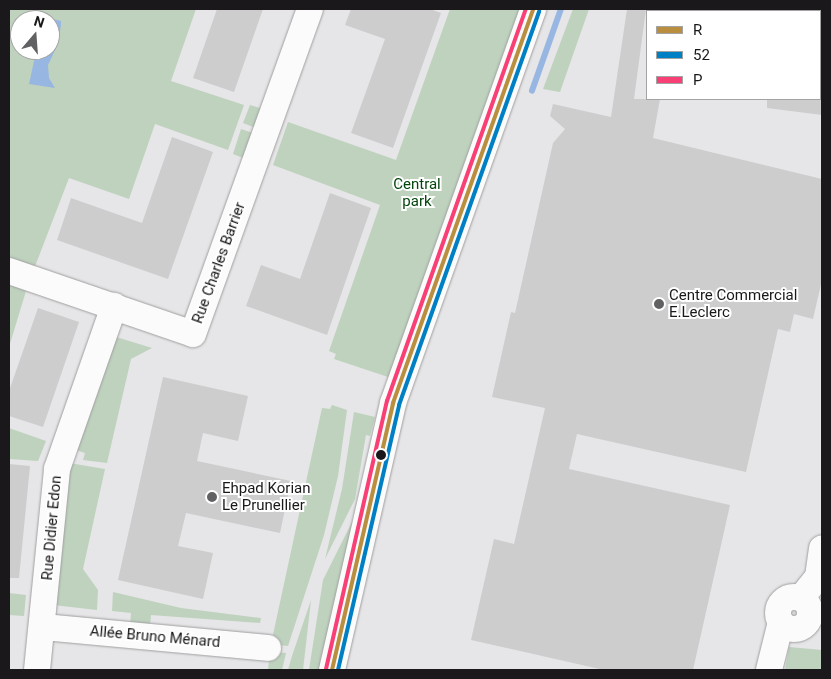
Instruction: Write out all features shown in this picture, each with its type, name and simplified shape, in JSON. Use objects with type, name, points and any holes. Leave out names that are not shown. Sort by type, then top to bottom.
[{"type":"street","name":"Rue Charles Barrier","points":[[9,271],[193,334],[310,9]]},
{"type":"street","points":[[332,670],[393,403],[534,9]]},
{"type":"street","name":"Rue Didier Edon","points":[[38,670],[57,469],[114,306]]},
{"type":"street","points":[[769,670],[781,622],[778,612],[782,602],[791,596],[801,598],[818,578],[822,548]]},
{"type":"street","name":"Allée Bruno Ménard","points":[[43,627],[268,648]]},
{"type":"green space","points":[[9,9],[196,9],[171,81],[244,105],[228,150],[155,124],[129,199],[69,178],[34,269],[9,264]]},
{"type":"green space","name":"Central park","points":[[450,9],[524,9],[391,378],[334,359],[336,354],[329,351],[380,205],[273,165],[288,122],[396,160]]},
{"type":"green space","points":[[573,9],[589,9],[560,92],[543,89]]},
{"type":"green space","points":[[250,105],[263,109],[261,130],[243,123]]},
{"type":"green space","points":[[241,129],[259,135],[246,159],[233,154]]},
{"type":"green space","points":[[9,284],[26,291],[9,347]]},
{"type":"green space","points":[[113,336],[152,348],[131,359],[107,463],[83,460],[85,453],[73,449]]},
{"type":"green space","points":[[332,405],[347,410],[338,476],[324,535],[288,646],[271,644],[322,408],[330,409]]},
{"type":"green space","points":[[354,412],[375,417],[370,436],[366,435],[355,499],[325,559],[342,489]]},
{"type":"green space","points":[[9,428],[46,441],[38,461],[9,459]]},
{"type":"green space","points":[[69,463],[105,469],[83,569],[98,590],[97,610],[53,605]]},
{"type":"green space","points":[[355,516],[320,670],[309,670],[323,580]]},
{"type":"green space","points":[[113,592],[181,608],[261,618],[260,623],[151,615],[150,628],[130,627],[131,613],[112,611]]},
{"type":"green space","points":[[9,593],[26,595],[24,616],[9,615]]},
{"type":"green space","points":[[311,600],[303,670],[288,670],[292,656]]},
{"type":"green space","points":[[789,647],[822,650],[822,670],[785,670]]},
{"type":"green space","points":[[270,652],[286,653],[282,670],[268,670]]},
{"type":"water","points":[[50,60],[48,65],[49,78],[55,88],[29,84],[34,61]]},
{"type":"building","points":[[217,9],[263,9],[234,92],[193,78]]},
{"type":"building","points":[[351,9],[430,9],[441,13],[393,148],[351,133],[385,39],[345,25]]},
{"type":"building","points":[[627,9],[646,9],[634,99],[660,100],[653,138],[822,179],[822,280],[813,319],[794,314],[790,332],[778,329],[746,472],[577,434],[569,469],[730,505],[693,670],[604,670],[471,640],[494,539],[514,544],[545,408],[492,397],[511,312],[515,313],[553,143],[565,129],[550,116],[553,104],[611,117]]},
{"type":"building","points":[[822,99],[822,115],[767,108],[767,100]]},
{"type":"building","points":[[172,137],[213,152],[168,279],[57,240],[71,198],[142,223]]},
{"type":"building","points":[[330,193],[371,208],[327,335],[246,306],[261,265],[300,279]]},
{"type":"building","points":[[38,308],[79,322],[43,427],[9,416],[9,391]]},
{"type":"building","name":"Ehpad Korian Le Prunellier","points":[[163,377],[248,396],[238,441],[203,433],[197,461],[291,481],[280,533],[186,513],[178,546],[213,553],[203,599],[118,580]]},
{"type":"building","points":[[9,464],[30,466],[19,578],[9,578]]},
{"type":"waterway","points":[[532,91],[561,9]]},
{"type":"transit line","name":"P","points":[[326,669],[387,401],[526,9]]},
{"type":"transit line","name":"R","points":[[332,670],[393,403],[533,9]]},
{"type":"transit line","name":"52","points":[[338,670],[399,405],[539,11]]},
{"type":"place","name":"Centre Commercial E.Leclerc","points":[[659,304]]},
{"type":"place","name":"Ehpad Korian Le Prunellier","points":[[212,497]]}]
